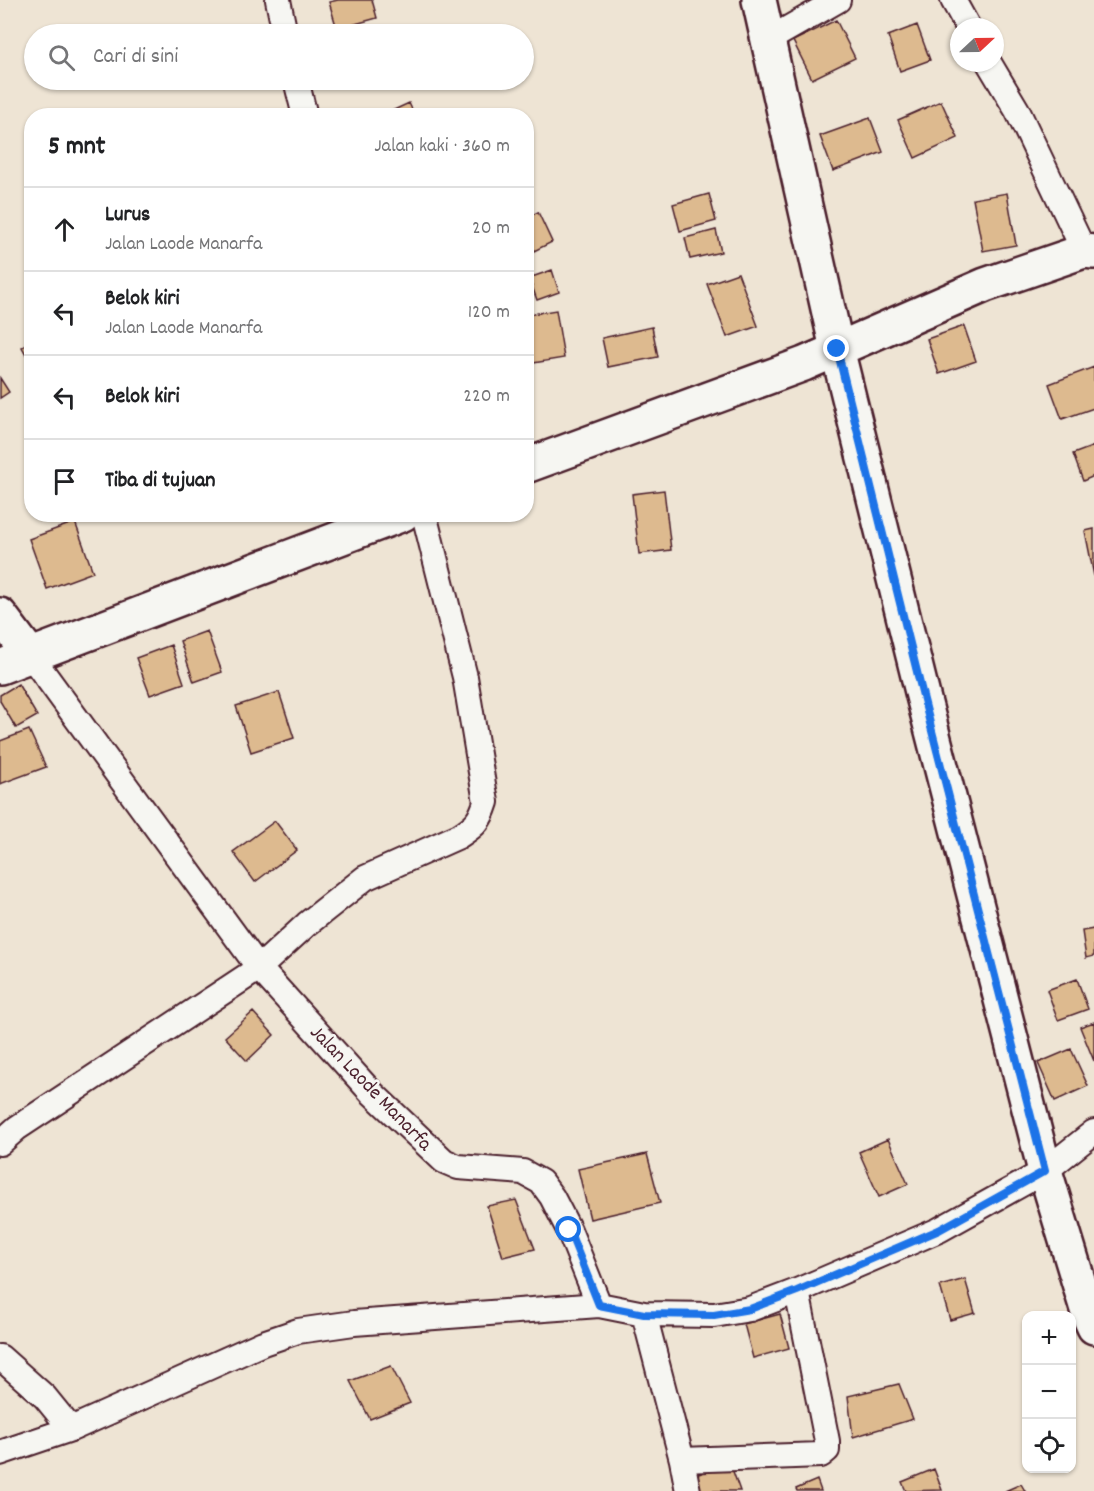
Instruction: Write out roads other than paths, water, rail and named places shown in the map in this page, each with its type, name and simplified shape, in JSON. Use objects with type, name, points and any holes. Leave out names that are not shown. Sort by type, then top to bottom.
[{"type":"street","points":[[278,0],[283,24]]},
{"type":"street","points":[[759,0],[837,349],[926,708],[1045,1171],[1094,1328]]},
{"type":"street","points":[[768,40],[838,0]]},
{"type":"street","points":[[953,0],[964,18]]},
{"type":"street","points":[[534,463],[804,364],[985,285],[1089,251],[1017,110],[994,72]]},
{"type":"street","points":[[298,90],[303,108]]},
{"type":"street","points":[[0,668],[382,522]]},
{"type":"street","points":[[0,1143],[17,1128],[260,968],[307,924],[365,878],[459,836],[473,827],[481,818],[486,802],[465,677],[426,522]]},
{"type":"street","name":"Jalan Laode Manarfa","points":[[0,615],[260,968],[371,1092],[444,1161],[458,1167],[523,1173],[541,1182],[552,1197],[569,1230],[599,1305]]},
{"type":"street","points":[[0,1453],[71,1429],[263,1343],[298,1332],[354,1323],[599,1305],[644,1314],[723,1313],[750,1309],[939,1230],[1045,1171],[1094,1132]]},
{"type":"street","points":[[682,1460],[821,1455],[827,1450],[797,1291]]},
{"type":"street","points":[[644,1314],[688,1491]]},
{"type":"street","points":[[0,1357],[45,1397],[71,1429]]}]
